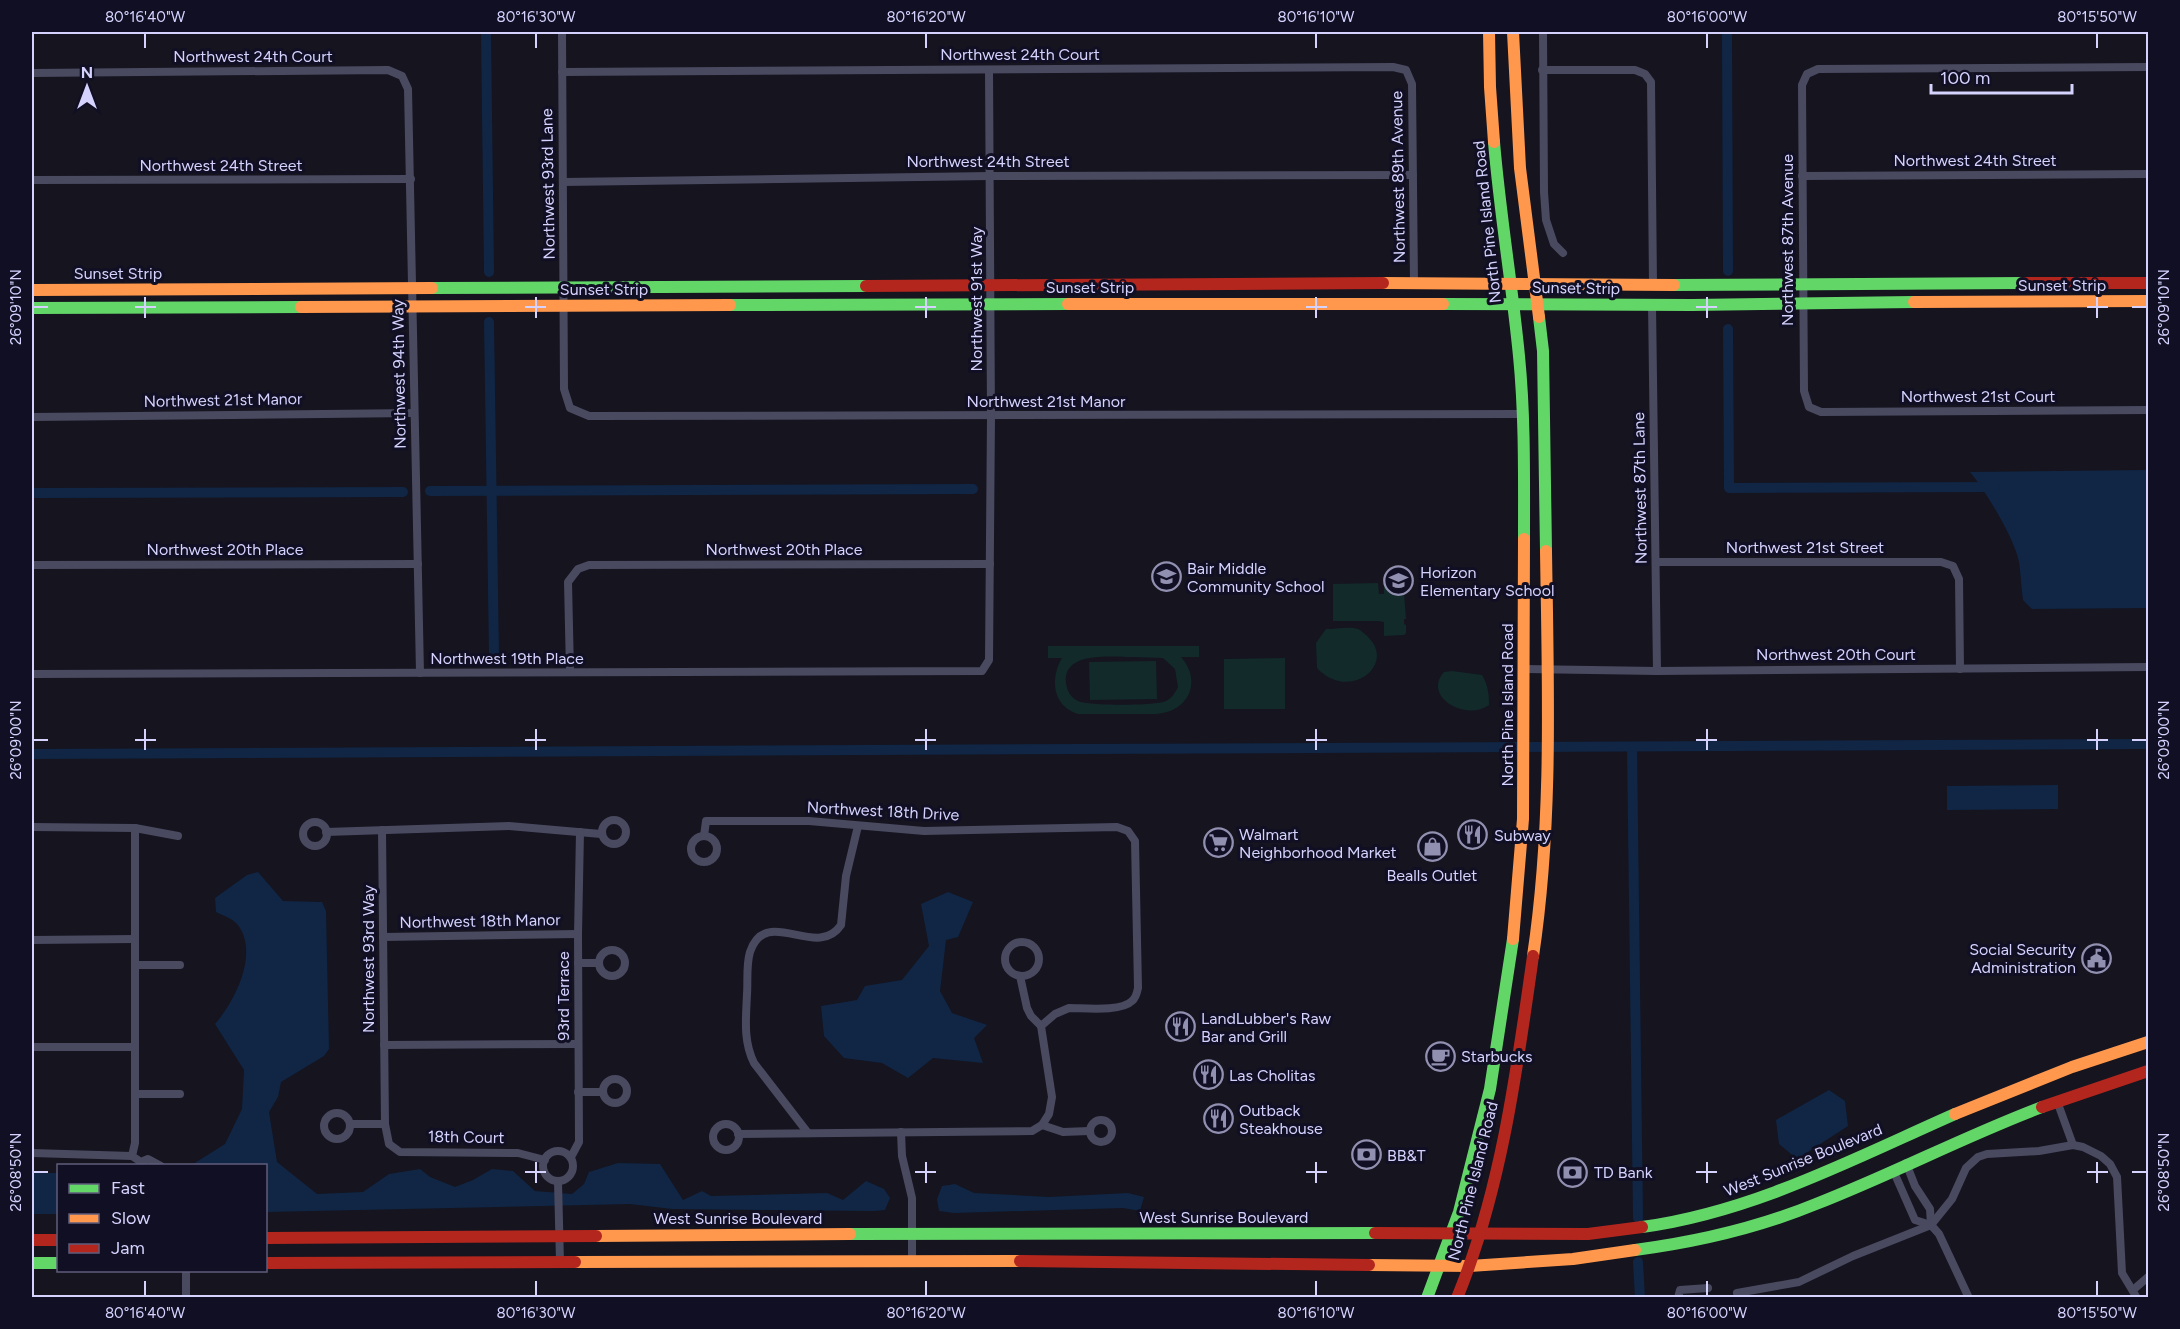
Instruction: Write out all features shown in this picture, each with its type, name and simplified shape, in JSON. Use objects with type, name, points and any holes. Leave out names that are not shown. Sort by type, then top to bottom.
[{"type":"main road","name":"North Pine Island Road","points":[[1427,1298],[1470,1174],[1491,1089],[1505,1001],[1517,901],[1523,819],[1522,414],[1513,304],[1498,194],[1490,87],[1489,32]]},
{"type":"main road","name":"North Pine Island Road","points":[[1457,1298],[1480,1234],[1512,1096],[1530,988],[1541,892],[1547,771],[1543,362],[1536,283],[1520,168],[1513,32]]},
{"type":"main road","name":"Sunset Strip","points":[[32,290],[1414,283],[1802,285],[2148,283]]},
{"type":"main road","name":"Sunset Strip","points":[[32,308],[991,304],[1652,305],[2148,301]]},
{"type":"main road","name":"West Sunrise Boulevard","points":[[267,1238],[912,1233],[1588,1234],[1682,1221],[1757,1199],[1988,1099],[2072,1067],[2148,1042]]},
{"type":"main road","points":[[267,1263],[912,1260],[1470,1266],[1573,1259],[1660,1247],[1746,1227],[1815,1205],[2002,1122],[2056,1101],[2148,1071]]},
{"type":"main road","points":[[32,1240],[57,1240]]},
{"type":"main road","points":[[32,1263],[57,1263]]},
{"type":"street","name":"Northwest 93rd Lane","points":[[562,32],[564,389],[570,408]]},
{"type":"street","points":[[1543,32],[1546,220],[1554,244],[1563,253]]},
{"type":"street","name":"Northwest 24th Court","points":[[562,72],[1392,67],[1406,70]]},
{"type":"street","name":"Northwest 87th Avenue","points":[[1809,407],[1804,392],[1802,302],[1802,85],[1807,74],[1818,69],[2148,67]]},
{"type":"street","name":"Northwest 24th Court","points":[[32,73],[388,70],[402,76]]},
{"type":"street","name":"Northwest 91st Way","points":[[982,671],[989,660],[992,416],[989,70]]},
{"type":"street","name":"Northwest 89th Avenue","points":[[1406,70],[1412,84],[1414,283]]},
{"type":"street","points":[[1542,70],[1635,70],[1645,74],[1651,82],[1653,285]]},
{"type":"street","name":"Northwest 94th Way","points":[[402,76],[408,89],[411,179],[420,673]]},
{"type":"street","name":"Northwest 24th Street","points":[[1802,176],[2148,174]]},
{"type":"street","name":"Northwest 24th Street","points":[[563,182],[990,176],[1413,175]]},
{"type":"street","name":"Northwest 24th Street","points":[[32,180],[411,179]]},
{"type":"street","name":"Northwest 87th Lane","points":[[1652,305],[1657,671]]},
{"type":"street","name":"Northwest 21st Court","points":[[1809,407],[1821,412],[2148,410]]},
{"type":"street","name":"Northwest 21st Manor","points":[[570,408],[589,416],[1522,414]]},
{"type":"street","name":"Northwest 21st Manor","points":[[32,417],[414,413]]},
{"type":"street","name":"Northwest 21st Street","points":[[1657,562],[1941,562],[1953,566],[1959,579],[1960,669]]},
{"type":"street","name":"Northwest 20th Place","points":[[32,565],[418,564]]},
{"type":"street","name":"Northwest 20th Place","points":[[570,672],[568,582],[578,569],[589,565],[990,564]]},
{"type":"street","name":"Northwest 20th Court","points":[[1524,669],[1657,671],[2148,667]]},
{"type":"street","name":"Northwest 19th Place","points":[[32,674],[982,671]]},
{"type":"street","name":"Northwest 18th Drive","points":[[704,836],[706,821],[809,821],[924,831],[1117,827],[1128,831],[1135,841],[1138,988],[1136,996],[1133,1001],[1120,1008],[1062,1010],[1041,1026]]},
{"type":"street","points":[[326,832],[509,826],[601,834]]},
{"type":"street","points":[[808,1133],[748,1052],[746,1034],[749,954],[756,939],[769,932],[821,938],[837,932],[841,925],[846,876],[858,826]]},
{"type":"street","points":[[32,827],[135,828],[178,836]]},
{"type":"street","points":[[132,1156],[135,1143],[136,1094],[135,828]]},
{"type":"street","name":"Northwest 93rd Way","points":[[382,830],[385,1124],[389,1144]]},
{"type":"street","name":"93rd Terrace","points":[[571,1157],[579,1142],[579,832]]},
{"type":"street","name":"Northwest 18th Manor","points":[[383,937],[578,934]]},
{"type":"street","points":[[32,940],[135,939]]},
{"type":"street","points":[[1016,943],[1027,943],[1036,948],[1040,957],[1039,963],[1030,975],[1020,976],[1006,966],[1005,956],[1007,950],[1016,943]]},
{"type":"street","points":[[578,963],[599,963]]},
{"type":"street","points":[[135,965],[180,965]]},
{"type":"street","points":[[738,1134],[1032,1131],[1042,1125],[1049,1114],[1052,1096],[1041,1026],[1027,1008],[1020,976]]},
{"type":"street","points":[[384,1044],[578,1044]]},
{"type":"street","points":[[32,1047],[135,1047]]},
{"type":"street","points":[[578,1092],[603,1092]]},
{"type":"street","points":[[136,1094],[180,1094]]},
{"type":"street","points":[[2056,1101],[2073,1145]]},
{"type":"street","points":[[350,1124],[385,1124]]},
{"type":"street","points":[[1042,1125],[1063,1132],[1089,1131]]},
{"type":"street","points":[[901,1132],[902,1156],[912,1198],[912,1260]]},
{"type":"street","name":"18th Court","points":[[389,1144],[400,1152],[518,1153],[544,1160]]},
{"type":"street","points":[[1737,1293],[1799,1282],[1853,1256],[1931,1225],[1952,1199],[1966,1168],[1978,1157],[1986,1154],[2039,1151],[2073,1145],[2102,1156],[2110,1164],[2117,1177],[2122,1272],[2135,1294],[2148,1277]]},
{"type":"street","points":[[558,1186],[567,1179],[574,1166],[571,1157],[557,1151],[544,1160],[543,1165],[545,1174],[558,1186],[560,1262]]},
{"type":"street","points":[[32,1153],[132,1156],[141,1164],[148,1159],[157,1164]]},
{"type":"street","points":[[1906,1164],[1915,1186],[1930,1209],[1931,1225]]},
{"type":"street","points":[[1893,1170],[1915,1220],[1931,1225],[1940,1234],[1969,1298]]},
{"type":"street","points":[[186,1272],[186,1298]]},
{"type":"street","points":[[1678,1298],[1680,1290],[1708,1288]]},
{"type":"green space","points":[[1384,580],[1401,580],[1406,584],[1404,624],[1406,633],[1404,635],[1384,636],[1384,622],[1333,621],[1333,584],[1378,583],[1379,594],[1384,594]]},
{"type":"green space","points":[[1355,628],[1364,633],[1376,649],[1377,659],[1373,669],[1354,681],[1342,682],[1329,678],[1317,668],[1316,643],[1326,629]]},
{"type":"green space","points":[[1048,646],[1199,646],[1199,657],[1181,657],[1191,676],[1189,694],[1184,702],[1167,712],[1156,714],[1078,714],[1069,710],[1058,698],[1056,690],[1056,674],[1062,658],[1048,658]],"holes":[[[1103,657],[1163,658],[1175,669],[1178,687],[1170,698],[1160,703],[1136,705],[1084,703],[1073,698],[1067,689],[1067,672],[1080,660]]]},
{"type":"green space","points":[[1285,658],[1285,709],[1224,709],[1224,659]]},
{"type":"green space","points":[[1156,661],[1157,699],[1090,700],[1089,662]]},
{"type":"green space","points":[[1444,672],[1482,675],[1488,690],[1489,705],[1469,710],[1449,704],[1438,690],[1439,681]]},
{"type":"water","points":[[2148,470],[2148,608],[2032,609],[2023,600],[2019,562],[2006,528],[1970,472]]},
{"type":"water","points":[[2058,785],[2058,809],[1947,810],[1947,786]]},
{"type":"water","points":[[258,872],[283,901],[322,902],[326,911],[329,1049],[324,1056],[281,1082],[278,1097],[269,1112],[277,1162],[317,1194],[363,1192],[389,1174],[420,1169],[430,1177],[455,1187],[492,1169],[513,1171],[535,1191],[572,1194],[584,1184],[589,1172],[618,1163],[660,1164],[683,1200],[702,1191],[711,1196],[827,1193],[843,1200],[866,1181],[884,1189],[890,1198],[885,1210],[672,1209],[630,1204],[267,1212],[267,1164],[193,1164],[225,1144],[242,1109],[244,1070],[215,1024],[237,990],[245,962],[246,948],[237,924],[216,912],[215,898],[247,875]]},
{"type":"water","points":[[948,892],[973,902],[958,937],[946,940],[940,991],[952,1013],[987,1025],[974,1038],[983,1063],[933,1058],[908,1078],[882,1063],[844,1058],[824,1036],[821,1006],[857,1000],[865,986],[902,980],[929,946],[921,904]]},
{"type":"water","points":[[1829,1090],[1845,1101],[1848,1126],[1797,1159],[1779,1144],[1776,1120]]},
{"type":"water","points":[[32,1173],[57,1173],[57,1214],[32,1214]]},
{"type":"water","points":[[955,1184],[974,1193],[1049,1197],[1128,1193],[1144,1197],[1140,1211],[1123,1208],[954,1213],[939,1211],[937,1199],[942,1186]]},
{"type":"waterway","points":[[486,32],[489,272]]},
{"type":"waterway","points":[[1727,32],[1728,271]]},
{"type":"waterway","points":[[489,322],[494,656]]},
{"type":"waterway","points":[[1728,329],[1729,488],[1995,487]]},
{"type":"waterway","points":[[430,491],[973,489]]},
{"type":"waterway","points":[[32,493],[403,492]]},
{"type":"waterway","points":[[32,754],[2148,744]]},
{"type":"waterway","points":[[1632,747],[1638,1218]]},
{"type":"waterway","points":[[1638,1262],[1640,1298]]},
{"type":"traffic: fast","points":[[1494,142],[1521,379],[1524,539]]},
{"type":"traffic: fast","points":[[1674,285],[2025,283]]},
{"type":"traffic: fast","points":[[432,288],[866,286]]},
{"type":"traffic: fast","points":[[1443,304],[1692,305],[1914,302]]},
{"type":"traffic: fast","points":[[730,305],[1068,304]]},
{"type":"traffic: fast","points":[[32,308],[301,307]]},
{"type":"traffic: fast","points":[[1539,317],[1543,351],[1546,551]]},
{"type":"traffic: fast","points":[[1427,1298],[1459,1212],[1490,1089],[1513,939]]},
{"type":"traffic: fast","points":[[1635,1250],[1681,1243],[1773,1220],[1845,1192],[2042,1107]]},
{"type":"traffic: fast","points":[[1642,1227],[1683,1220],[1763,1197],[1840,1166],[1955,1114]]},
{"type":"traffic: fast","points":[[850,1234],[1375,1233]]},
{"type":"traffic: fast","points":[[32,1263],[57,1263]]},
{"type":"traffic: slow","points":[[1489,32],[1494,142]]},
{"type":"traffic: slow","points":[[1513,32],[1520,168],[1539,317]]},
{"type":"traffic: slow","points":[[1383,283],[1674,285]]},
{"type":"traffic: slow","points":[[32,290],[432,288]]},
{"type":"traffic: slow","points":[[1914,302],[2148,301]]},
{"type":"traffic: slow","points":[[1068,304],[1443,304]]},
{"type":"traffic: slow","points":[[301,307],[730,305]]},
{"type":"traffic: slow","points":[[1513,939],[1523,819],[1524,539]]},
{"type":"traffic: slow","points":[[1533,956],[1544,855],[1548,754],[1546,551]]},
{"type":"traffic: slow","points":[[1955,1114],[2072,1067],[2148,1042]]},
{"type":"traffic: slow","points":[[596,1236],[850,1234]]},
{"type":"traffic: slow","points":[[1369,1265],[1470,1266],[1573,1259],[1635,1250]]},
{"type":"traffic: slow","points":[[575,1262],[1020,1261]]},
{"type":"traffic: jam","points":[[866,286],[1383,283]]},
{"type":"traffic: jam","points":[[2025,283],[2148,283]]},
{"type":"traffic: jam","points":[[1457,1298],[1485,1215],[1506,1130],[1533,956]]},
{"type":"traffic: jam","points":[[2042,1107],[2148,1071]]},
{"type":"traffic: jam","points":[[1375,1233],[1588,1234],[1642,1227]]},
{"type":"traffic: jam","points":[[267,1238],[596,1236]]},
{"type":"traffic: jam","points":[[32,1240],[57,1240]]},
{"type":"traffic: jam","points":[[1020,1261],[1369,1265]]},
{"type":"traffic: jam","points":[[267,1263],[575,1262]]},
{"type":"place","name":"Bair Middle Community School","points":[[1166,577]]},
{"type":"place","name":"Horizon Elementary School","points":[[1399,581]]},
{"type":"place","name":"Subway","points":[[1473,835]]},
{"type":"place","name":"Walmart Neighborhood Market","points":[[1218,843]]},
{"type":"place","name":"Bealls Outlet","points":[[1432,847]]},
{"type":"place","name":"Social Security Administration","points":[[2097,958]]},
{"type":"place","name":"LandLubber's Raw Bar and Grill","points":[[1180,1027]]},
{"type":"place","name":"Starbucks","points":[[1440,1056]]},
{"type":"place","name":"Las Cholitas","points":[[1208,1075]]},
{"type":"place","name":"Outback Steakhouse","points":[[1218,1119]]},
{"type":"place","name":"BB&T","points":[[1366,1155]]},
{"type":"place","name":"TD Bank","points":[[1573,1172]]}]
